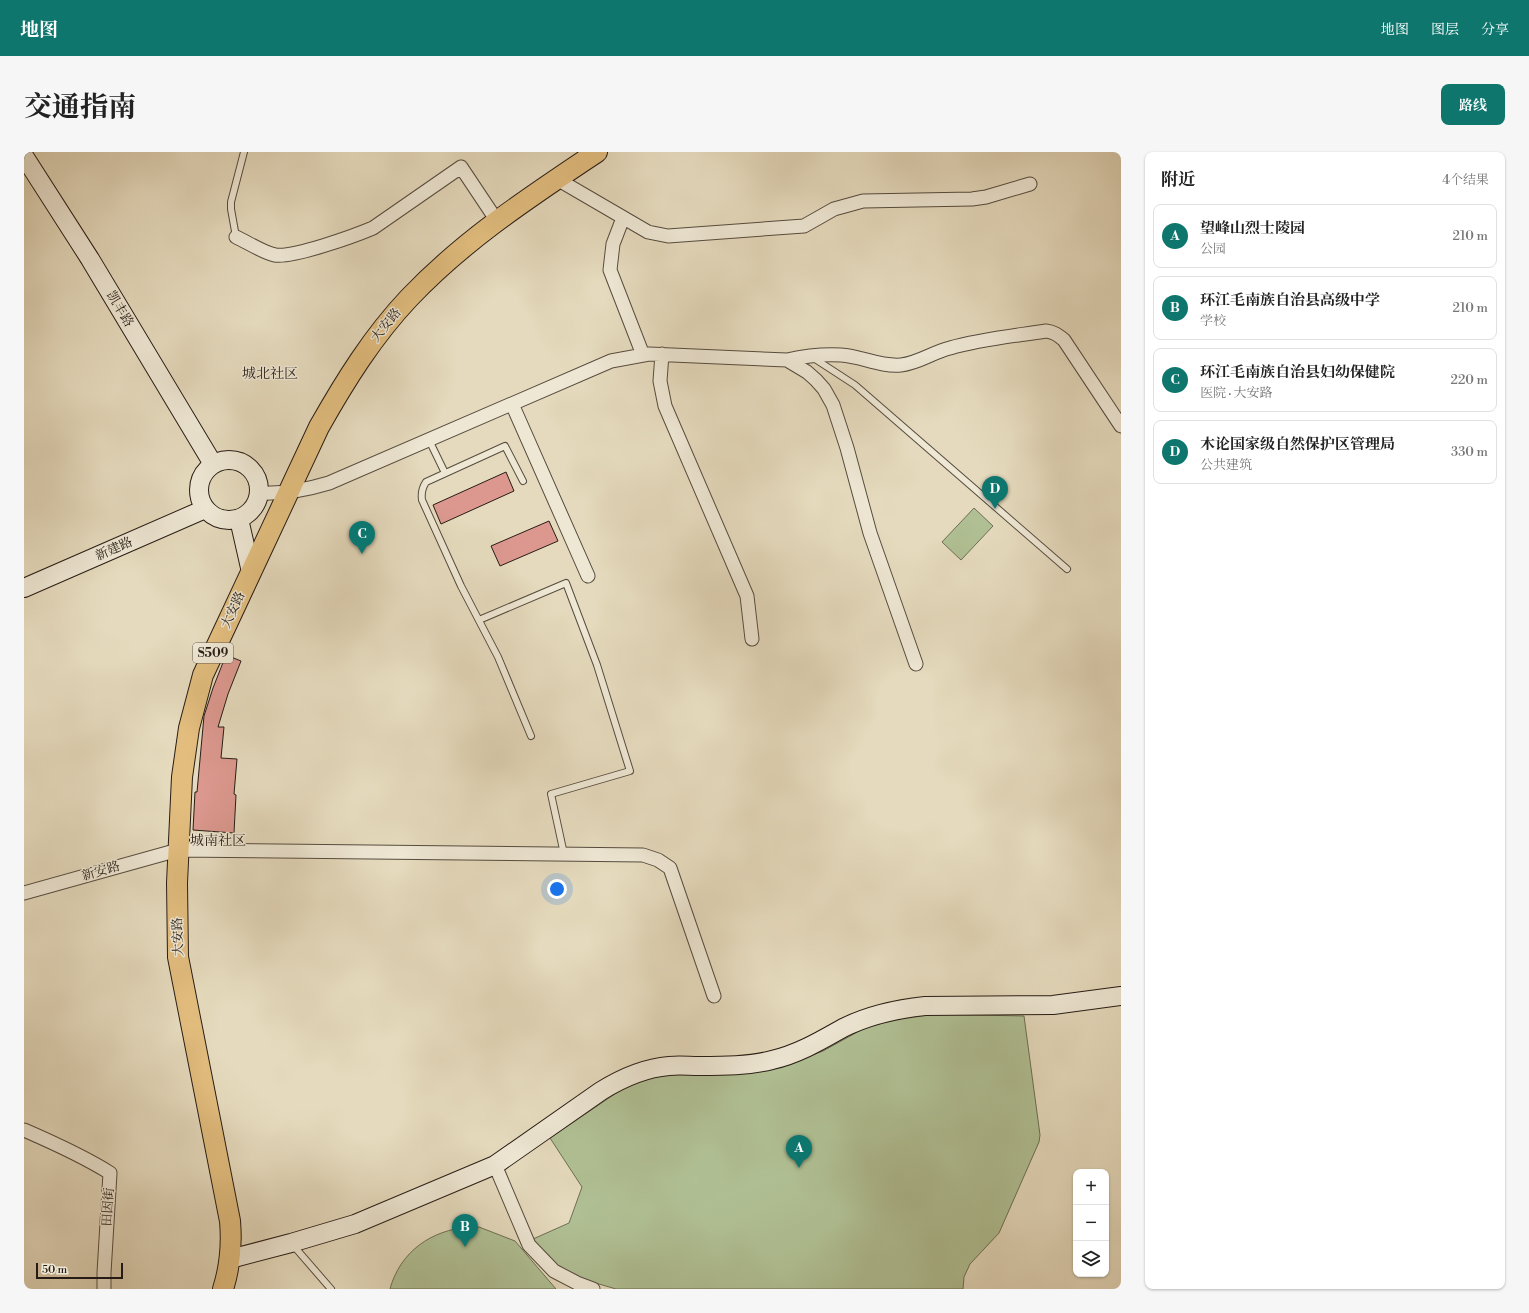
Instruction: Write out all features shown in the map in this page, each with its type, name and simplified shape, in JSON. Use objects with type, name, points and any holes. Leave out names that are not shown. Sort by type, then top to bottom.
[{"type":"main road","name":"大安路","points":[[223,1289],[230,1259],[230,1221],[178,957],[178,850],[182,777],[188,735],[195,702],[203,675],[319,427],[336,397],[371,344],[409,298],[460,250],[496,221],[597,152]]},
{"type":"street","name":"凯丰路","points":[[24,156],[90,259],[214,464]]},
{"type":"street","points":[[236,237],[267,252],[280,255],[293,254],[357,235],[373,228],[461,167],[496,221]]},
{"type":"street","points":[[557,179],[648,232],[668,236],[804,226],[834,209],[862,201],[972,199],[986,197],[1030,184]]},
{"type":"street","points":[[623,218],[613,244],[610,270],[643,355]]},
{"type":"street","points":[[259,493],[302,491],[330,484],[611,361],[643,355],[662,354],[787,360],[809,355],[842,355],[886,364],[902,364],[921,360],[948,348],[965,344],[1046,331],[1056,333],[1064,340],[1121,426]]},
{"type":"street","points":[[662,354],[660,381],[666,406],[747,596],[752,639]]},
{"type":"street","points":[[787,360],[807,372],[816,380],[824,389],[833,405],[847,448],[870,534],[916,664]]},
{"type":"street","points":[[512,404],[588,576]]},
{"type":"street","points":[[226,460],[240,462],[246,465],[256,476],[259,493],[256,505],[251,511],[239,519],[224,520],[210,515],[205,509],[199,496],[198,488],[203,474],[214,464],[226,460]]},
{"type":"street","name":"新建路","points":[[24,588],[205,509]]},
{"type":"street","points":[[239,519],[251,572]]},
{"type":"street","name":"新安路","points":[[24,893],[178,850],[643,855],[658,860],[670,868],[714,996]]},
{"type":"street","points":[[230,1259],[355,1224],[495,1165],[601,1091],[614,1083],[641,1072],[670,1066],[759,1063],[773,1060],[816,1044],[844,1028],[867,1018],[910,1007],[1053,1005],[1121,996]]},
{"type":"street","name":"田因街","points":[[24,1130],[67,1149],[110,1173],[104,1289]]},
{"type":"street","points":[[495,1165],[529,1245],[554,1271],[592,1289]]},
{"type":"lane","points":[[236,237],[231,202],[244,152]]},
{"type":"lane","points":[[809,355],[855,385],[1067,569]]},
{"type":"lane","points":[[429,440],[445,473]]},
{"type":"lane","points":[[523,481],[505,446],[426,482],[422,490],[422,500],[460,586],[498,657],[531,736]]},
{"type":"lane","points":[[478,620],[566,583],[597,665],[630,771],[552,794],[564,854]]},
{"type":"lane","points":[[291,1243],[331,1289]]},
{"type":"green space","points":[[974,508],[993,526],[961,560],[942,542]]},
{"type":"green space","points":[[921,1014],[1024,1016],[1040,1135],[1039,1142],[999,1233],[970,1264],[964,1277],[963,1289],[616,1289],[572,1276],[548,1258],[533,1239],[569,1223],[582,1187],[550,1138],[625,1087],[658,1075],[785,1065],[823,1051],[881,1021]]},
{"type":"green space","points":[[469,1227],[479,1227],[515,1241],[556,1289],[390,1289],[401,1264],[419,1245],[442,1233]]},
{"type":"building","points":[[506,472],[514,491],[441,524],[433,505]]},
{"type":"building","points":[[549,521],[558,541],[500,566],[491,546]]},
{"type":"building","points":[[226,655],[241,661],[228,694],[218,727],[224,727],[221,758],[237,759],[234,794],[236,795],[234,833],[193,830],[195,792],[197,792],[204,716]]},
{"type":"place","name":"木论国家级自然保护区管理局","points":[[995,509]]},
{"type":"place","name":"环江毛南族自治县妇幼保健院","points":[[362,554]]},
{"type":"place","name":"望峰山烈士陵园","points":[[799,1168]]},
{"type":"place","name":"环江毛南族自治县高级中学","points":[[465,1247]]},
{"type":"district","name":"城北社区","points":[[270,374]]},
{"type":"district","name":"城南社区","points":[[218,841]]}]
